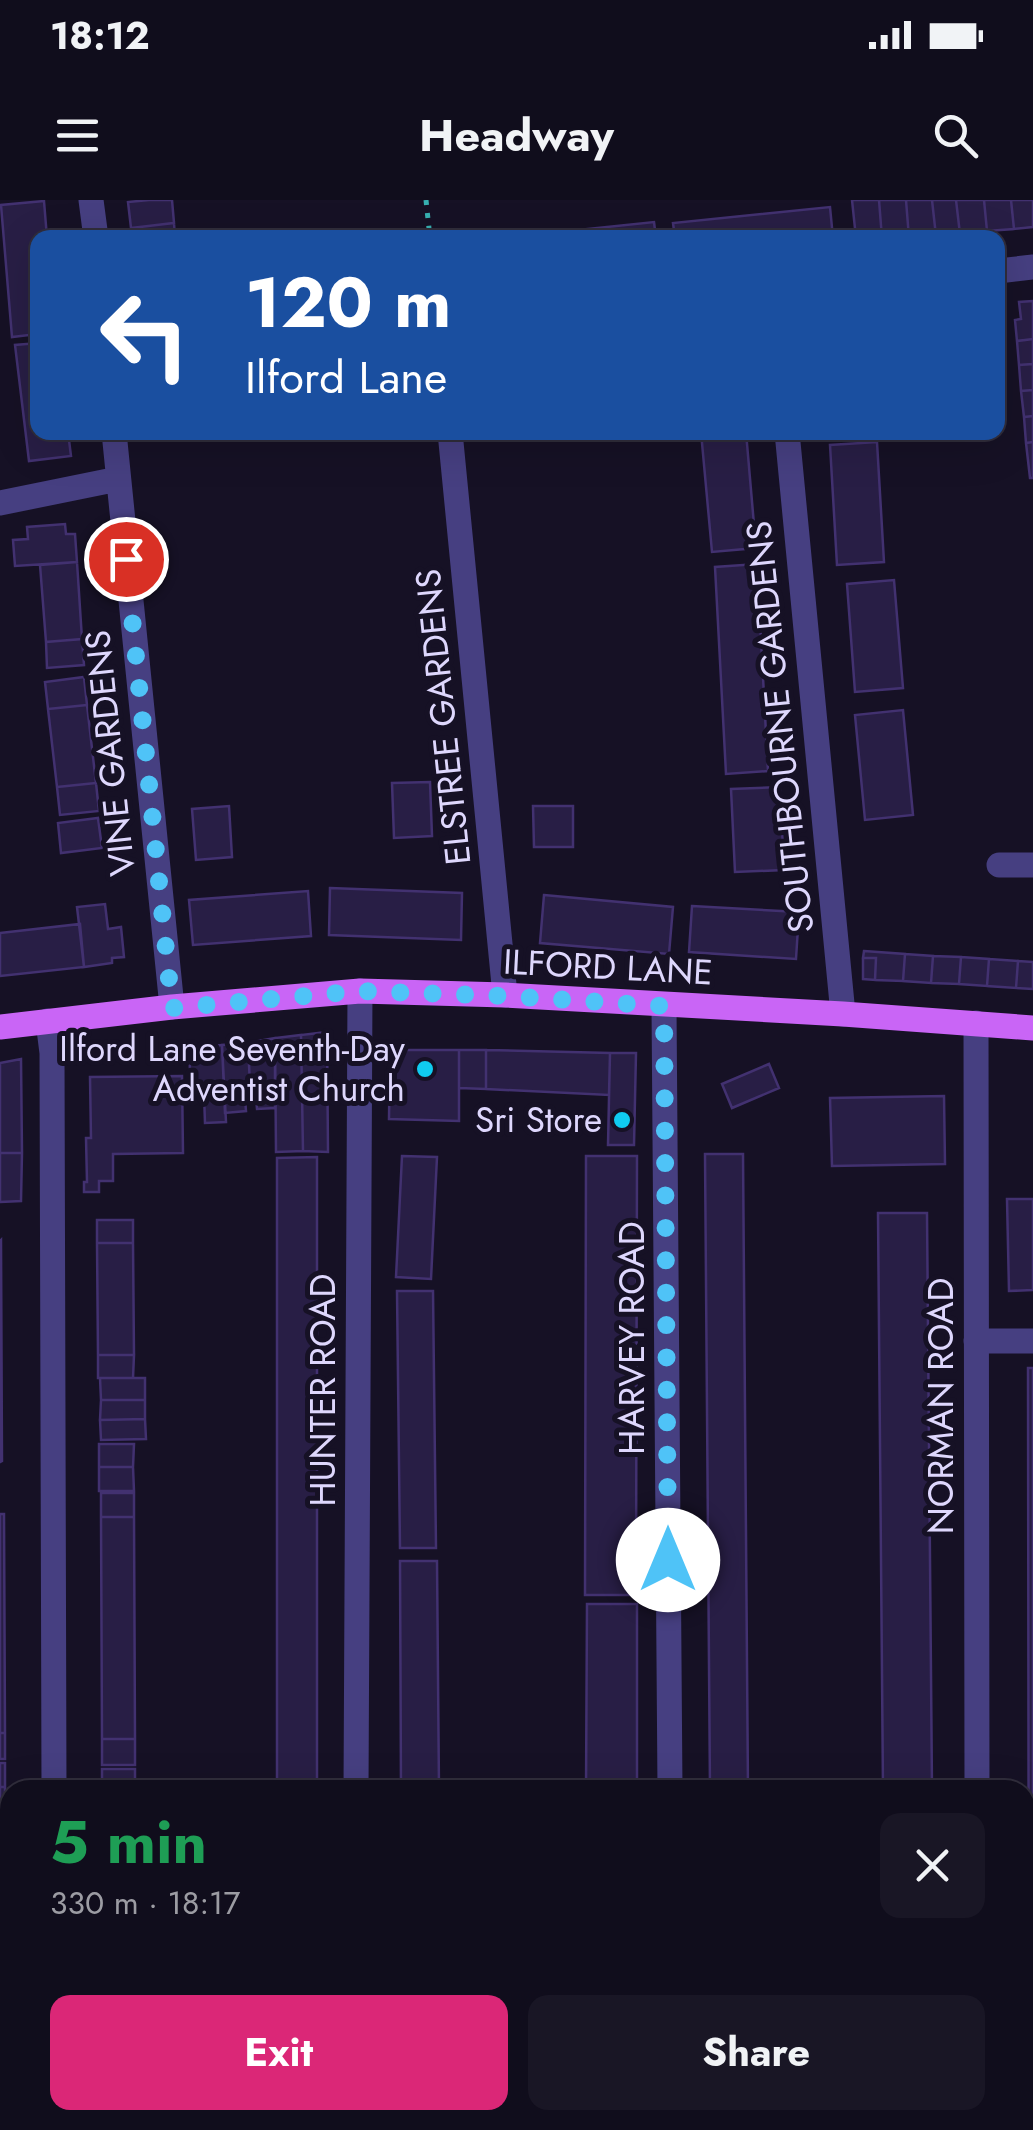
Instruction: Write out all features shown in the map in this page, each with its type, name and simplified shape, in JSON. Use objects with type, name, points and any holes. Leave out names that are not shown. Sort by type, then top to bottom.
[{"type":"main road","name":"ILFORD LANE","points":[[0,1027],[360,991],[844,1014],[1033,1028]]},
{"type":"street","points":[[91,200],[95,230]]},
{"type":"street","points":[[1005,271],[1033,268]]},
{"type":"street","name":"VINE GARDENS","points":[[115,440],[172,1008]]},
{"type":"street","name":"ELSTREE GARDENS","points":[[451,440],[505,996]]},
{"type":"street","name":"SOUTHBOURNE GARDENS","points":[[788,440],[844,1014]]},
{"type":"street","points":[[0,503],[118,479]]},
{"type":"street","points":[[999,865],[1033,865]]},
{"type":"street","name":"HUNTER ROAD","points":[[356,1780],[360,991]]},
{"type":"street","name":"HARVEY ROAD","points":[[664,1006],[670,1780]]},
{"type":"street","points":[[48,1021],[52,1053],[54,1780]]},
{"type":"street","name":"NORMAN ROAD","points":[[976,1022],[977,1780]]},
{"type":"street","points":[[976,1342],[1033,1340]]},
{"type":"path","points":[[426,200],[429,230]]},
{"type":"building","points":[[172,200],[174,223],[131,228],[128,202]]},
{"type":"building","points":[[852,200],[879,200],[881,230],[855,230]]},
{"type":"building","points":[[879,200],[906,200],[908,230],[881,230]]},
{"type":"building","points":[[906,200],[932,200],[935,230],[908,230]]},
{"type":"building","points":[[932,200],[956,200],[960,230],[935,230]]},
{"type":"building","points":[[956,200],[984,200],[987,230],[960,230]]},
{"type":"building","points":[[984,200],[1011,200],[1014,229],[987,230]]},
{"type":"building","points":[[1011,200],[1033,200],[1033,227],[1014,229]]},
{"type":"building","points":[[44,201],[46,230],[30,230],[30,335],[12,337],[1,205]]},
{"type":"building","points":[[830,207],[832,230],[674,230],[673,223]]},
{"type":"building","points":[[654,222],[655,230],[578,230]]},
{"type":"building","points":[[174,223],[174,230],[131,230]]},
{"type":"building","points":[[1033,301],[1033,339],[1017,341],[1015,320],[1021,319],[1019,302]]},
{"type":"building","points":[[1033,339],[1033,364],[1019,365],[1017,341]]},
{"type":"building","points":[[30,344],[30,440],[69,440],[71,456],[29,461],[15,345]]},
{"type":"building","points":[[1033,364],[1033,390],[1021,391],[1019,365]]},
{"type":"building","points":[[1033,390],[1033,416],[1024,417],[1021,391]]},
{"type":"building","points":[[1033,416],[1033,442],[1026,443],[1024,417]]},
{"type":"building","points":[[702,440],[747,440],[756,548],[712,552]]},
{"type":"building","points":[[877,442],[884,562],[837,565],[830,445]]},
{"type":"building","points":[[1033,442],[1033,478],[1030,478],[1026,443]]},
{"type":"building","points":[[65,524],[66,534],[75,534],[77,562],[15,566],[13,540],[28,539],[27,527]]},
{"type":"building","points":[[77,562],[82,639],[46,642],[40,565]]},
{"type":"building","points":[[757,564],[768,771],[726,774],[715,567]]},
{"type":"building","points":[[894,580],[903,688],[855,692],[847,584]]},
{"type":"building","points":[[82,639],[84,665],[47,668],[46,642]]},
{"type":"building","points":[[84,677],[87,705],[48,709],[45,682]]},
{"type":"building","points":[[87,705],[96,783],[57,787],[48,709]]},
{"type":"building","points":[[903,710],[913,815],[865,820],[855,715]]},
{"type":"building","points":[[430,782],[432,836],[394,838],[392,783]]},
{"type":"building","points":[[96,783],[99,811],[60,815],[57,787]]},
{"type":"building","points":[[780,787],[784,870],[735,872],[731,789]]},
{"type":"building","points":[[229,806],[232,857],[196,860],[192,809]]},
{"type":"building","points":[[533,806],[573,806],[573,847],[534,847]]},
{"type":"building","points":[[98,818],[102,848],[61,853],[58,823]]},
{"type":"building","points":[[330,888],[462,893],[461,940],[329,935]]},
{"type":"building","points":[[308,891],[311,936],[193,945],[189,900]]},
{"type":"building","points":[[544,895],[673,907],[669,954],[540,943]]},
{"type":"building","points":[[105,904],[108,929],[121,927],[124,957],[84,967],[77,907]]},
{"type":"building","points":[[692,906],[799,912],[796,959],[689,952]]},
{"type":"building","points":[[80,924],[84,967],[0,976],[0,933]]},
{"type":"building","points":[[864,951],[905,954],[903,981],[875,980],[876,958],[863,958]]},
{"type":"building","points":[[905,954],[933,956],[931,983],[903,981]]},
{"type":"building","points":[[933,956],[961,957],[959,984],[931,983]]},
{"type":"building","points":[[961,957],[989,959],[987,986],[959,984]]},
{"type":"building","points":[[863,958],[876,958],[875,980],[863,979]]},
{"type":"building","points":[[989,959],[1018,961],[1016,988],[987,986]]},
{"type":"building","points":[[1018,961],[1033,962],[1033,989],[1016,988]]},
{"type":"building","points":[[327,1032],[328,1152],[303,1151],[301,1035]]},
{"type":"building","points":[[301,1035],[303,1151],[276,1152],[275,1038]]},
{"type":"building","points":[[275,1038],[275,1108],[257,1109],[255,1086],[250,1086],[248,1043]]},
{"type":"building","points":[[248,1043],[250,1086],[244,1086],[246,1111],[225,1113],[222,1045]]},
{"type":"building","points":[[222,1045],[226,1122],[205,1123],[204,1094],[191,1095],[189,1047]]},
{"type":"building","name":"Ilford Lane Seventh-Day Adventist Church","points":[[390,1050],[459,1050],[459,1121],[389,1119]]},
{"type":"building","points":[[459,1050],[486,1050],[486,1089],[459,1088]]},
{"type":"building","points":[[486,1050],[610,1053],[609,1095],[486,1089]]},
{"type":"building","name":"Sri Store","points":[[610,1053],[636,1053],[634,1145],[608,1145]]},
{"type":"building","points":[[21,1059],[22,1153],[0,1153],[0,1063]]},
{"type":"building","points":[[769,1064],[779,1088],[732,1108],[722,1084]]},
{"type":"building","points":[[182,1076],[183,1153],[113,1154],[113,1181],[99,1181],[99,1192],[84,1192],[86,1138],[91,1138],[90,1077]]},
{"type":"building","points":[[944,1096],[945,1164],[832,1166],[830,1098]]},
{"type":"building","points":[[0,1153],[22,1153],[21,1201],[0,1202]]},
{"type":"building","points":[[705,1154],[743,1154],[748,1780],[710,1780]]},
{"type":"building","points":[[402,1156],[437,1157],[431,1279],[396,1277]]},
{"type":"building","points":[[586,1156],[637,1156],[636,1595],[585,1595]]},
{"type":"building","points":[[317,1157],[317,1780],[277,1780],[277,1158]]},
{"type":"building","points":[[1007,1199],[1033,1199],[1033,1290],[1009,1291]]},
{"type":"building","points":[[878,1213],[927,1213],[932,1780],[883,1780]]},
{"type":"building","points":[[97,1220],[133,1220],[133,1243],[97,1243]]},
{"type":"building","points":[[0,1241],[2,1461],[0,1462]]},
{"type":"building","points":[[97,1243],[133,1243],[134,1355],[98,1355]]},
{"type":"building","points":[[397,1291],[433,1291],[436,1548],[400,1548]]},
{"type":"building","points":[[98,1355],[134,1355],[133,1378],[98,1378]]},
{"type":"building","points":[[1028,1368],[1033,1368],[1033,1780],[1029,1780]]},
{"type":"building","points":[[100,1378],[145,1378],[145,1400],[101,1400]]},
{"type":"building","points":[[101,1400],[145,1400],[145,1419],[100,1420]]},
{"type":"building","points":[[145,1419],[146,1439],[101,1440],[100,1420]]},
{"type":"building","points":[[99,1444],[134,1444],[133,1467],[99,1467]]},
{"type":"building","points":[[99,1467],[133,1467],[134,1491],[99,1491]]},
{"type":"building","points":[[101,1493],[134,1493],[134,1517],[101,1517]]},
{"type":"building","points":[[0,1514],[4,1514],[5,1733],[0,1733]]},
{"type":"building","points":[[101,1517],[134,1517],[135,1739],[102,1739]]},
{"type":"building","points":[[400,1561],[437,1561],[439,1780],[401,1780]]},
{"type":"building","points":[[587,1604],[637,1604],[637,1780],[586,1780]]},
{"type":"building","points":[[0,1733],[5,1733],[5,1759],[0,1759]]},
{"type":"building","points":[[102,1739],[135,1739],[135,1765],[102,1765]]},
{"type":"building","points":[[0,1763],[5,1763],[5,1780],[0,1780]]},
{"type":"building","points":[[102,1769],[135,1769],[135,1780],[102,1780]]},
{"type":"place","name":"Ilford Lane Seventh-Day Adventist Church","points":[[425,1069]]},
{"type":"place","name":"Sri Store","points":[[622,1120]]},
{"type":"route","points":[[126,559],[172,1008],[360,991],[664,1006],[668,1560]]}]
